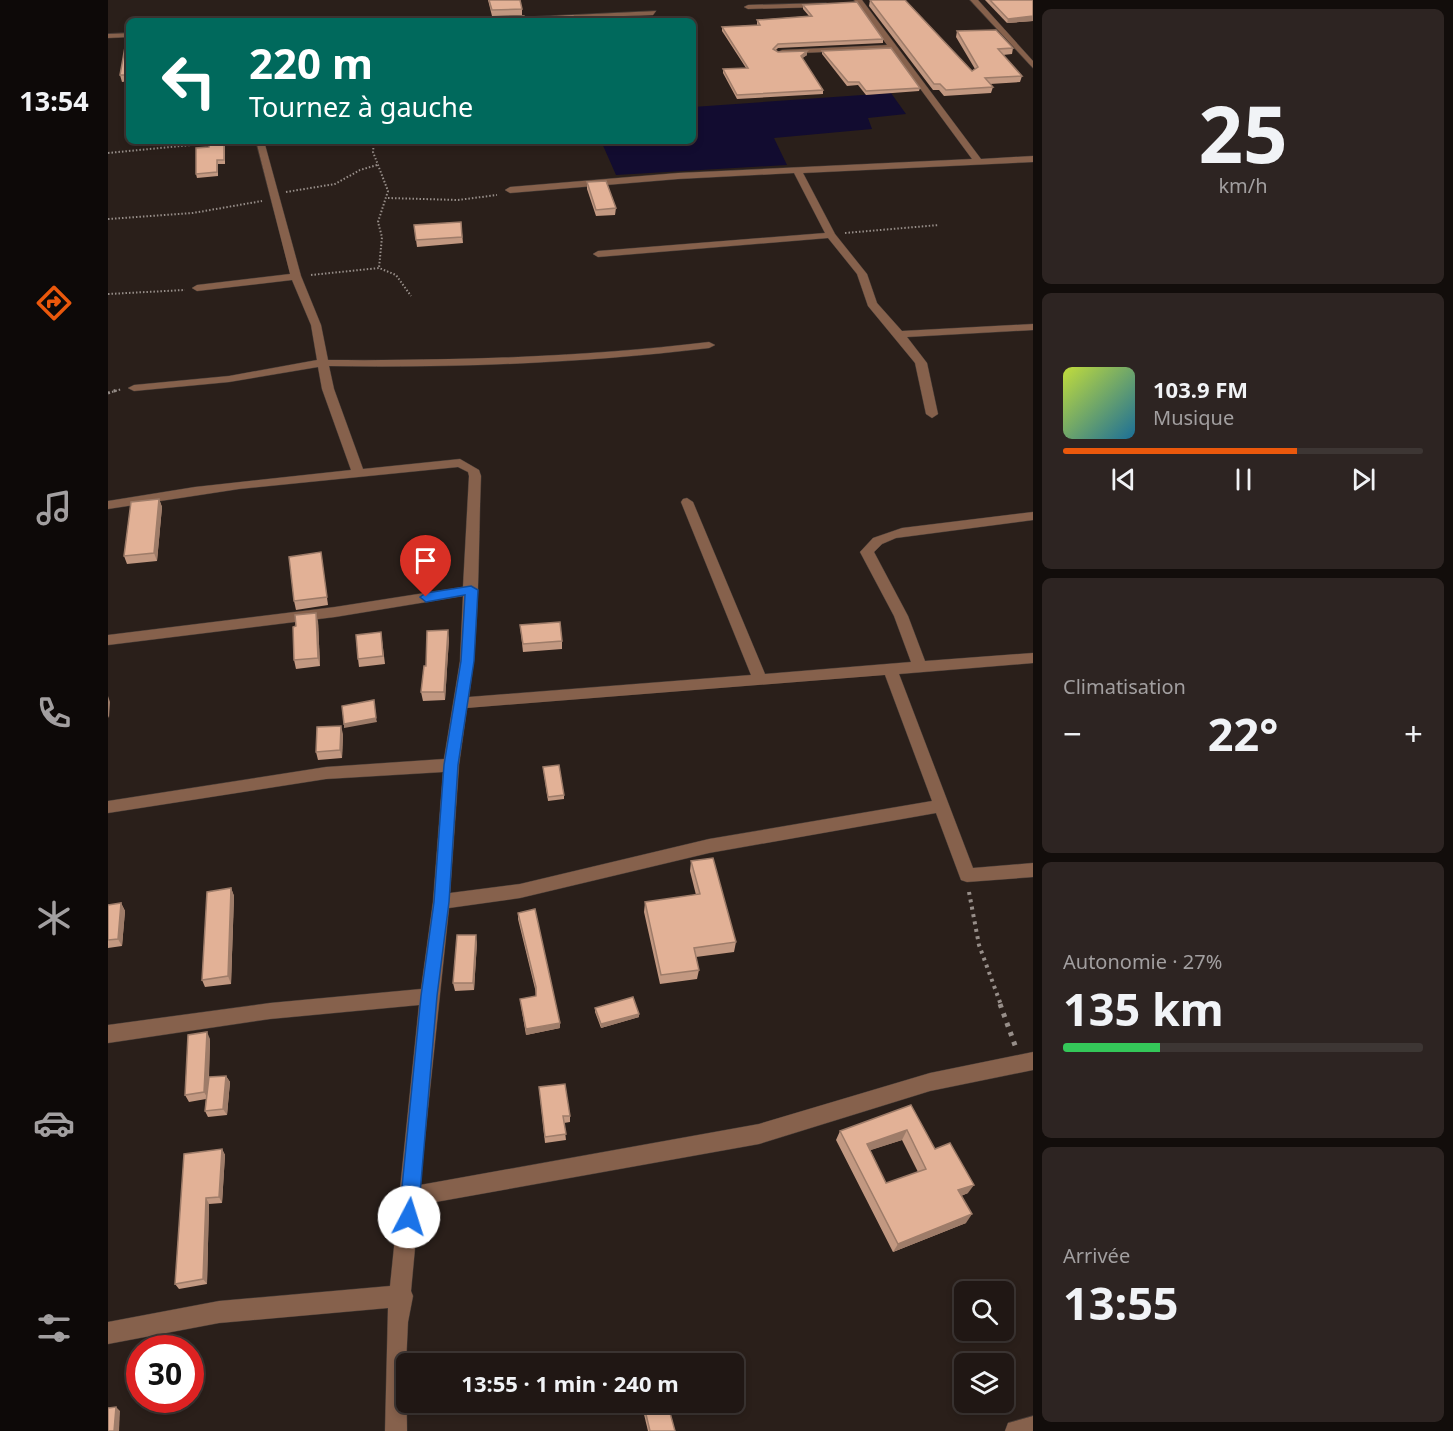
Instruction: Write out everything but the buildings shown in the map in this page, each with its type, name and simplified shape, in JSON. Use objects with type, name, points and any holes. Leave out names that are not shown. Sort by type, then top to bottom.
[{"type":"street","points":[[974,0],[1033,66]]},
{"type":"street","points":[[612,18],[654,17],[647,1]]},
{"type":"street","points":[[849,4],[863,2],[893,48],[978,161]]},
{"type":"street","points":[[748,8],[838,4]]},
{"type":"street","points":[[108,36],[126,35]]},
{"type":"street","points":[[779,52],[893,48]]},
{"type":"street","points":[[261,144],[273,197],[296,276],[316,325],[322,363],[332,399],[358,473]]},
{"type":"street","points":[[510,190],[678,176],[1033,159]]},
{"type":"street","points":[[798,172],[831,235],[862,274],[872,304],[921,363],[932,414]]},
{"type":"street","points":[[598,254],[831,235]]},
{"type":"street","points":[[197,288],[296,276]]},
{"type":"street","points":[[899,334],[1033,327]]},
{"type":"street","points":[[134,388],[230,379],[322,363],[419,364],[651,352],[709,345]]},
{"type":"street","points":[[108,505],[172,493],[262,482],[460,462],[473,470],[475,476],[467,661],[451,765],[441,902],[429,996],[398,1322],[396,1431]]},
{"type":"street","points":[[687,502],[761,681]]},
{"type":"street","points":[[920,668],[901,616],[867,552],[872,542],[884,536],[902,532],[1033,516]]},
{"type":"street","points":[[108,640],[335,612],[471,590]]},
{"type":"street","points":[[461,703],[891,671],[1033,658]]},
{"type":"street","points":[[891,671],[967,875],[1033,870]]},
{"type":"street","points":[[108,807],[326,773],[451,765]]},
{"type":"street","points":[[441,902],[543,886],[719,844],[942,806]]},
{"type":"street","points":[[108,1034],[270,1011],[429,996]]},
{"type":"street","points":[[410,1197],[689,1144],[759,1134],[930,1082],[1027,1062]]},
{"type":"street","points":[[108,1333],[219,1312],[402,1296]]},
{"type":"street","points":[[1016,1431],[1033,1427]]},
{"type":"path","points":[[108,153],[202,144]]},
{"type":"path","points":[[374,144],[378,165],[388,191],[388,198],[380,211],[378,227],[382,237],[379,268]]},
{"type":"path","points":[[108,219],[215,211],[254,204],[306,186],[338,183],[356,169],[378,165]]},
{"type":"path","points":[[388,198],[465,200],[498,195],[510,190]]},
{"type":"path","points":[[831,235],[939,225]]},
{"type":"path","points":[[296,276],[379,268],[396,275],[411,296]]},
{"type":"path","points":[[108,294],[197,288]]},
{"type":"path","points":[[967,875],[979,945],[1027,1062]]},
{"type":"shaded area","points":[[891,93],[906,114],[868,118],[872,129],[774,138],[787,165],[616,175],[602,144],[696,144],[696,107]]},
{"type":"route","points":[[409,1217],[429,996],[441,902],[451,765],[467,661],[471,590],[426,597]]}]
